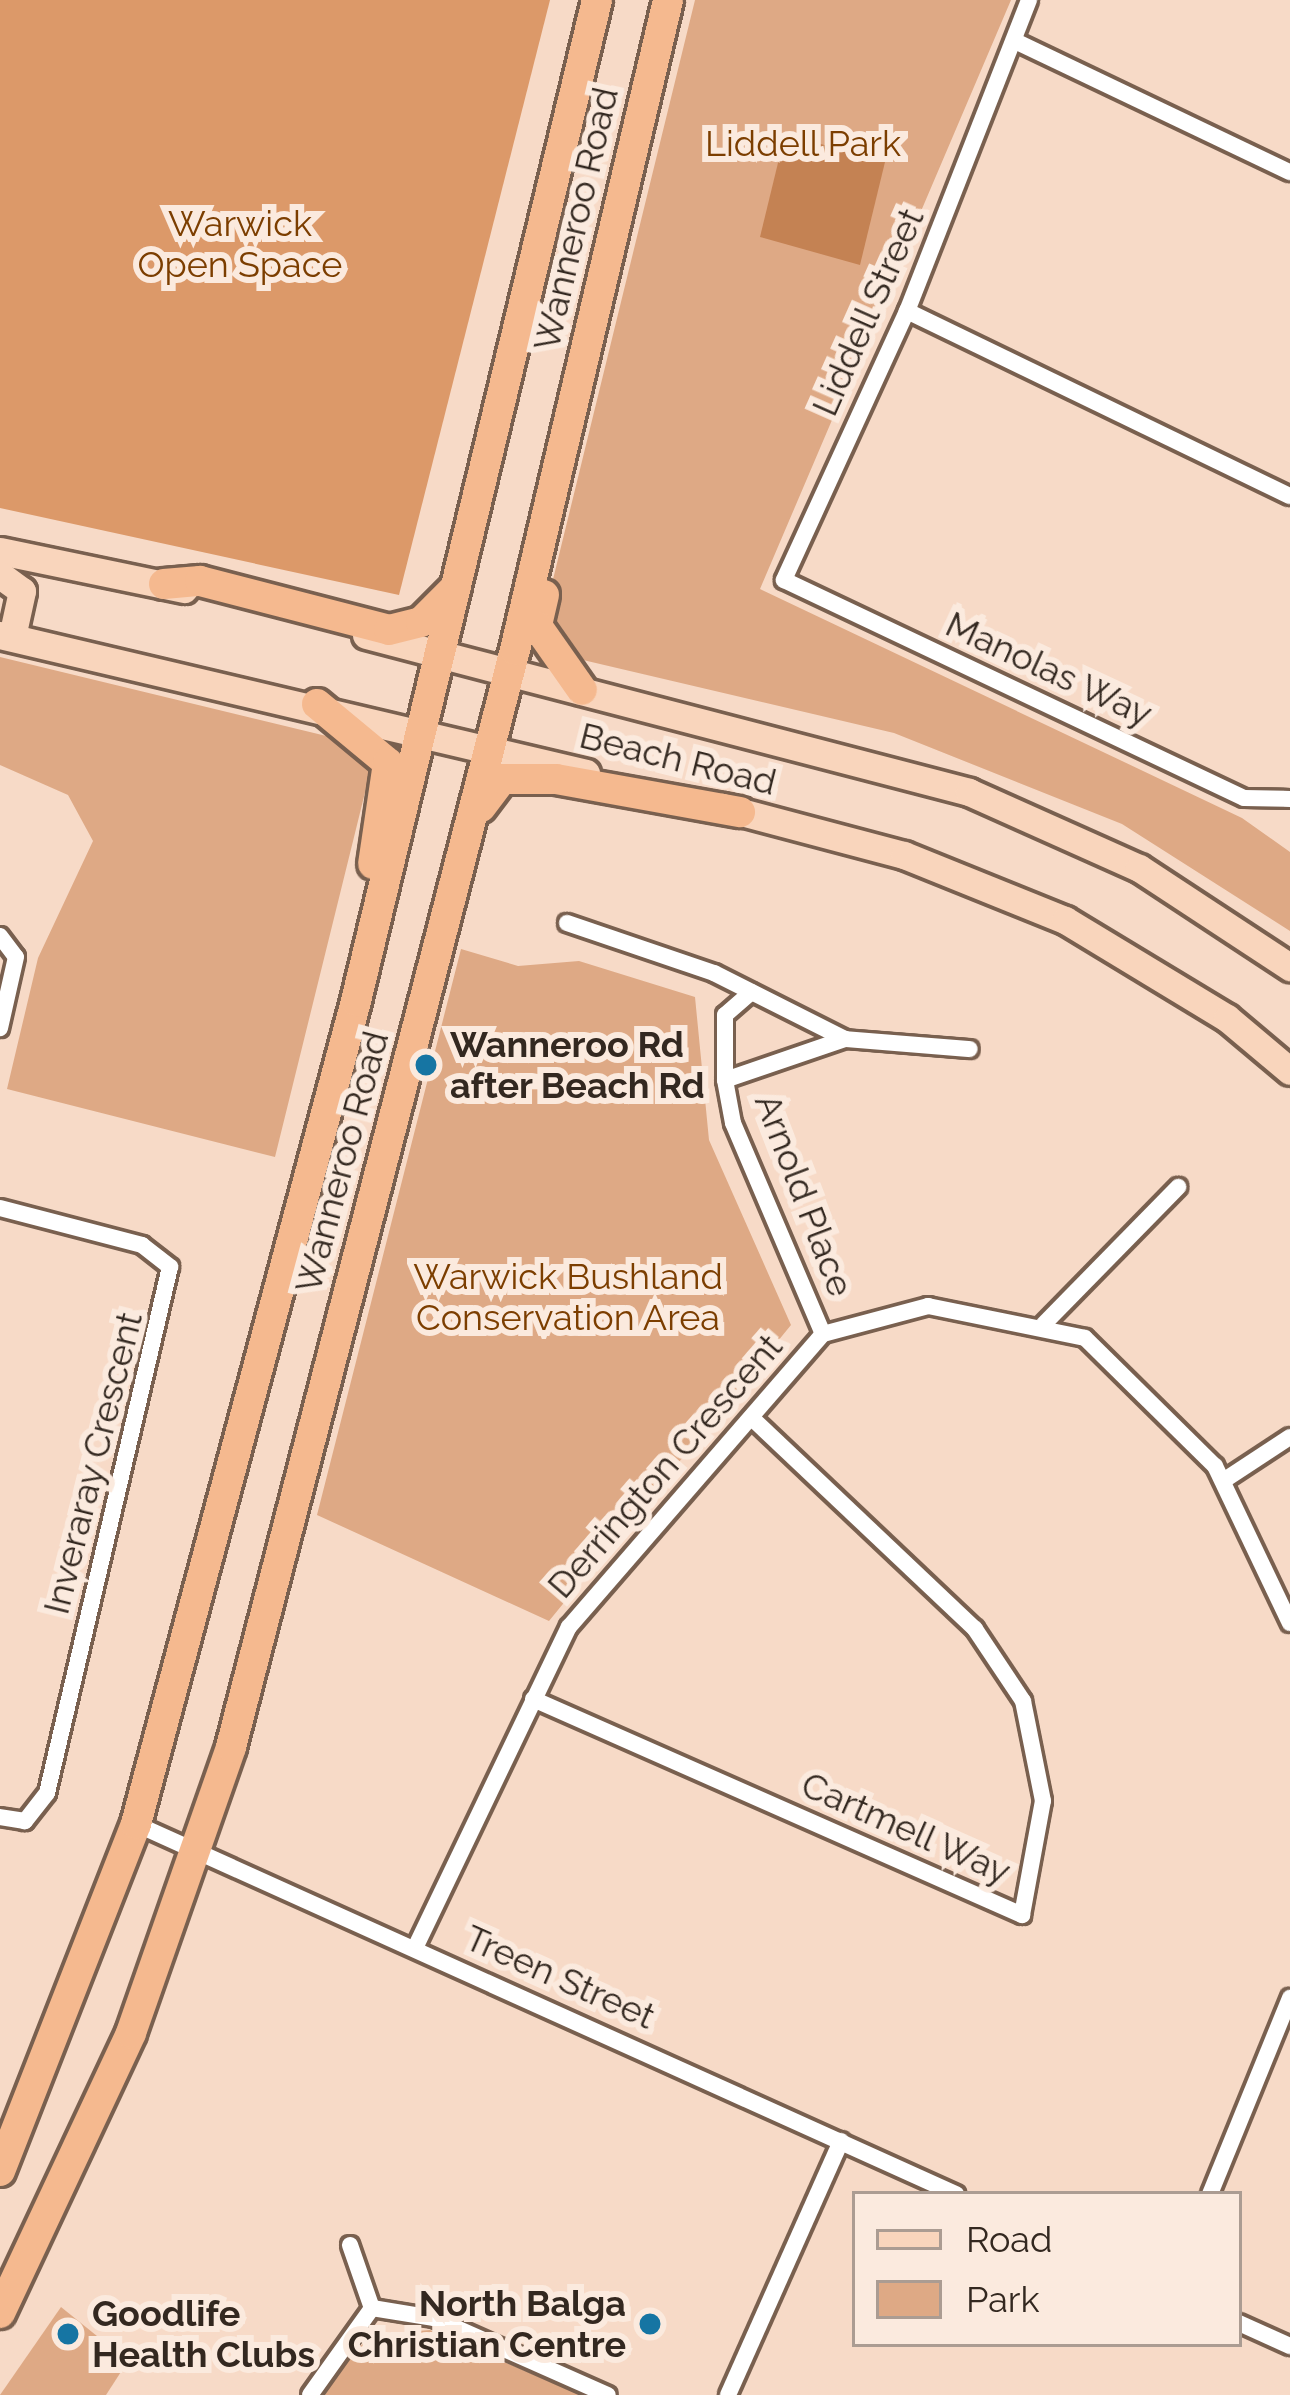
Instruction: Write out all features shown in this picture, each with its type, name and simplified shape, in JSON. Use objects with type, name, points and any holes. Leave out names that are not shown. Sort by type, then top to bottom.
[{"type":"highway","name":"Wanneroo Road","points":[[0,2171],[136,1824],[424,732],[597,0]]},
{"type":"highway","name":"Wanneroo Road","points":[[0,2313],[100,2107],[201,1847],[490,748],[668,0]]},
{"type":"highway","points":[[582,690],[537,626],[598,294]]},
{"type":"highway","points":[[164,584],[200,581],[388,630],[421,622],[459,582]]},
{"type":"highway","points":[[316,704],[388,764],[356,1000]]},
{"type":"highway","points":[[471,823],[502,779],[740,812]]},
{"type":"main road","name":"Beach Road","points":[[0,551],[164,584],[987,799],[1139,868],[1290,967]]},
{"type":"main road","points":[[0,575],[24,603],[6,636]]},
{"type":"main road","name":"Beach Road","points":[[6,636],[316,704],[936,866],[1065,920],[1196,997],[1290,1071]]},
{"type":"street","name":"Liddell Street","points":[[784,580],[907,311],[1019,43],[1029,0]]},
{"type":"street","points":[[1019,43],[1290,172]]},
{"type":"street","points":[[907,311],[1290,496]]},
{"type":"street","name":"Manolas Way","points":[[784,580],[1244,798],[1290,799]]},
{"type":"street","points":[[567,923],[752,992],[845,1040]]},
{"type":"street","points":[[0,937],[16,958],[0,1028]]},
{"type":"street","name":"Arnold Place","points":[[752,992],[725,1015],[725,1080],[733,1123],[823,1334]]},
{"type":"street","name":"Arnold Place","points":[[725,1080],[845,1040],[970,1049]]},
{"type":"street","points":[[1044,1324],[1178,1187]]},
{"type":"street","name":"Inveraray Crescent","points":[[0,1208],[142,1245],[170,1267],[47,1793],[25,1821],[0,1817]]},
{"type":"street","name":"Derrington Crescent","points":[[415,1948],[569,1627],[823,1334],[928,1306],[1044,1324],[1084,1338],[1223,1481],[1290,1623]]},
{"type":"street","name":"Cartmell Way","points":[[533,1699],[1022,1915],[1043,1801],[1023,1702],[975,1629],[751,1417]]},
{"type":"street","points":[[1223,1481],[1290,1437]]},
{"type":"street","name":"Treen Street","points":[[136,1824],[201,1847],[949,2191]]},
{"type":"street","points":[[1211,2191],[1285,2037],[1290,1997]]},
{"type":"street","points":[[728,2395],[841,2141]]},
{"type":"street","points":[[350,2245],[372,2308]]},
{"type":"street","points":[[310,2395],[372,2308]]},
{"type":"street","points":[[372,2308],[434,2318],[608,2395]]},
{"type":"street","points":[[1242,2324],[1290,2347]]},
{"type":"green space","name":"Warwick Open Space","points":[[0,0],[550,0],[399,595],[0,508]]},
{"type":"green space","name":"Liddell Park","points":[[695,0],[1011,0],[760,589],[1242,818],[1290,852],[1290,931],[1122,824],[894,733],[583,660],[546,608]]},
{"type":"green space","points":[[0,657],[376,748],[275,1157],[7,1089],[38,958],[93,841],[68,795],[0,765]]},
{"type":"green space","name":"Warwick Bushland Conservation Area","points":[[461,949],[518,966],[579,961],[695,997],[709,1140],[791,1325],[549,1621],[317,1515]]},
{"type":"green space","name":"Goodlife Health Clubs","points":[[61,2307],[128,2361],[106,2395],[0,2395]]},
{"type":"green space","points":[[430,2330],[581,2395],[325,2395],[349,2352],[382,2334]]},
{"type":"shaded area","points":[[785,134],[885,162],[860,265],[760,237]]},
{"type":"place","name":"Wanneroo Rd after Beach Rd","points":[[426,1065]]},
{"type":"place","name":"North Balga Christian Centre","points":[[650,2324]]},
{"type":"place","name":"Goodlife Health Clubs","points":[[68,2334]]}]
